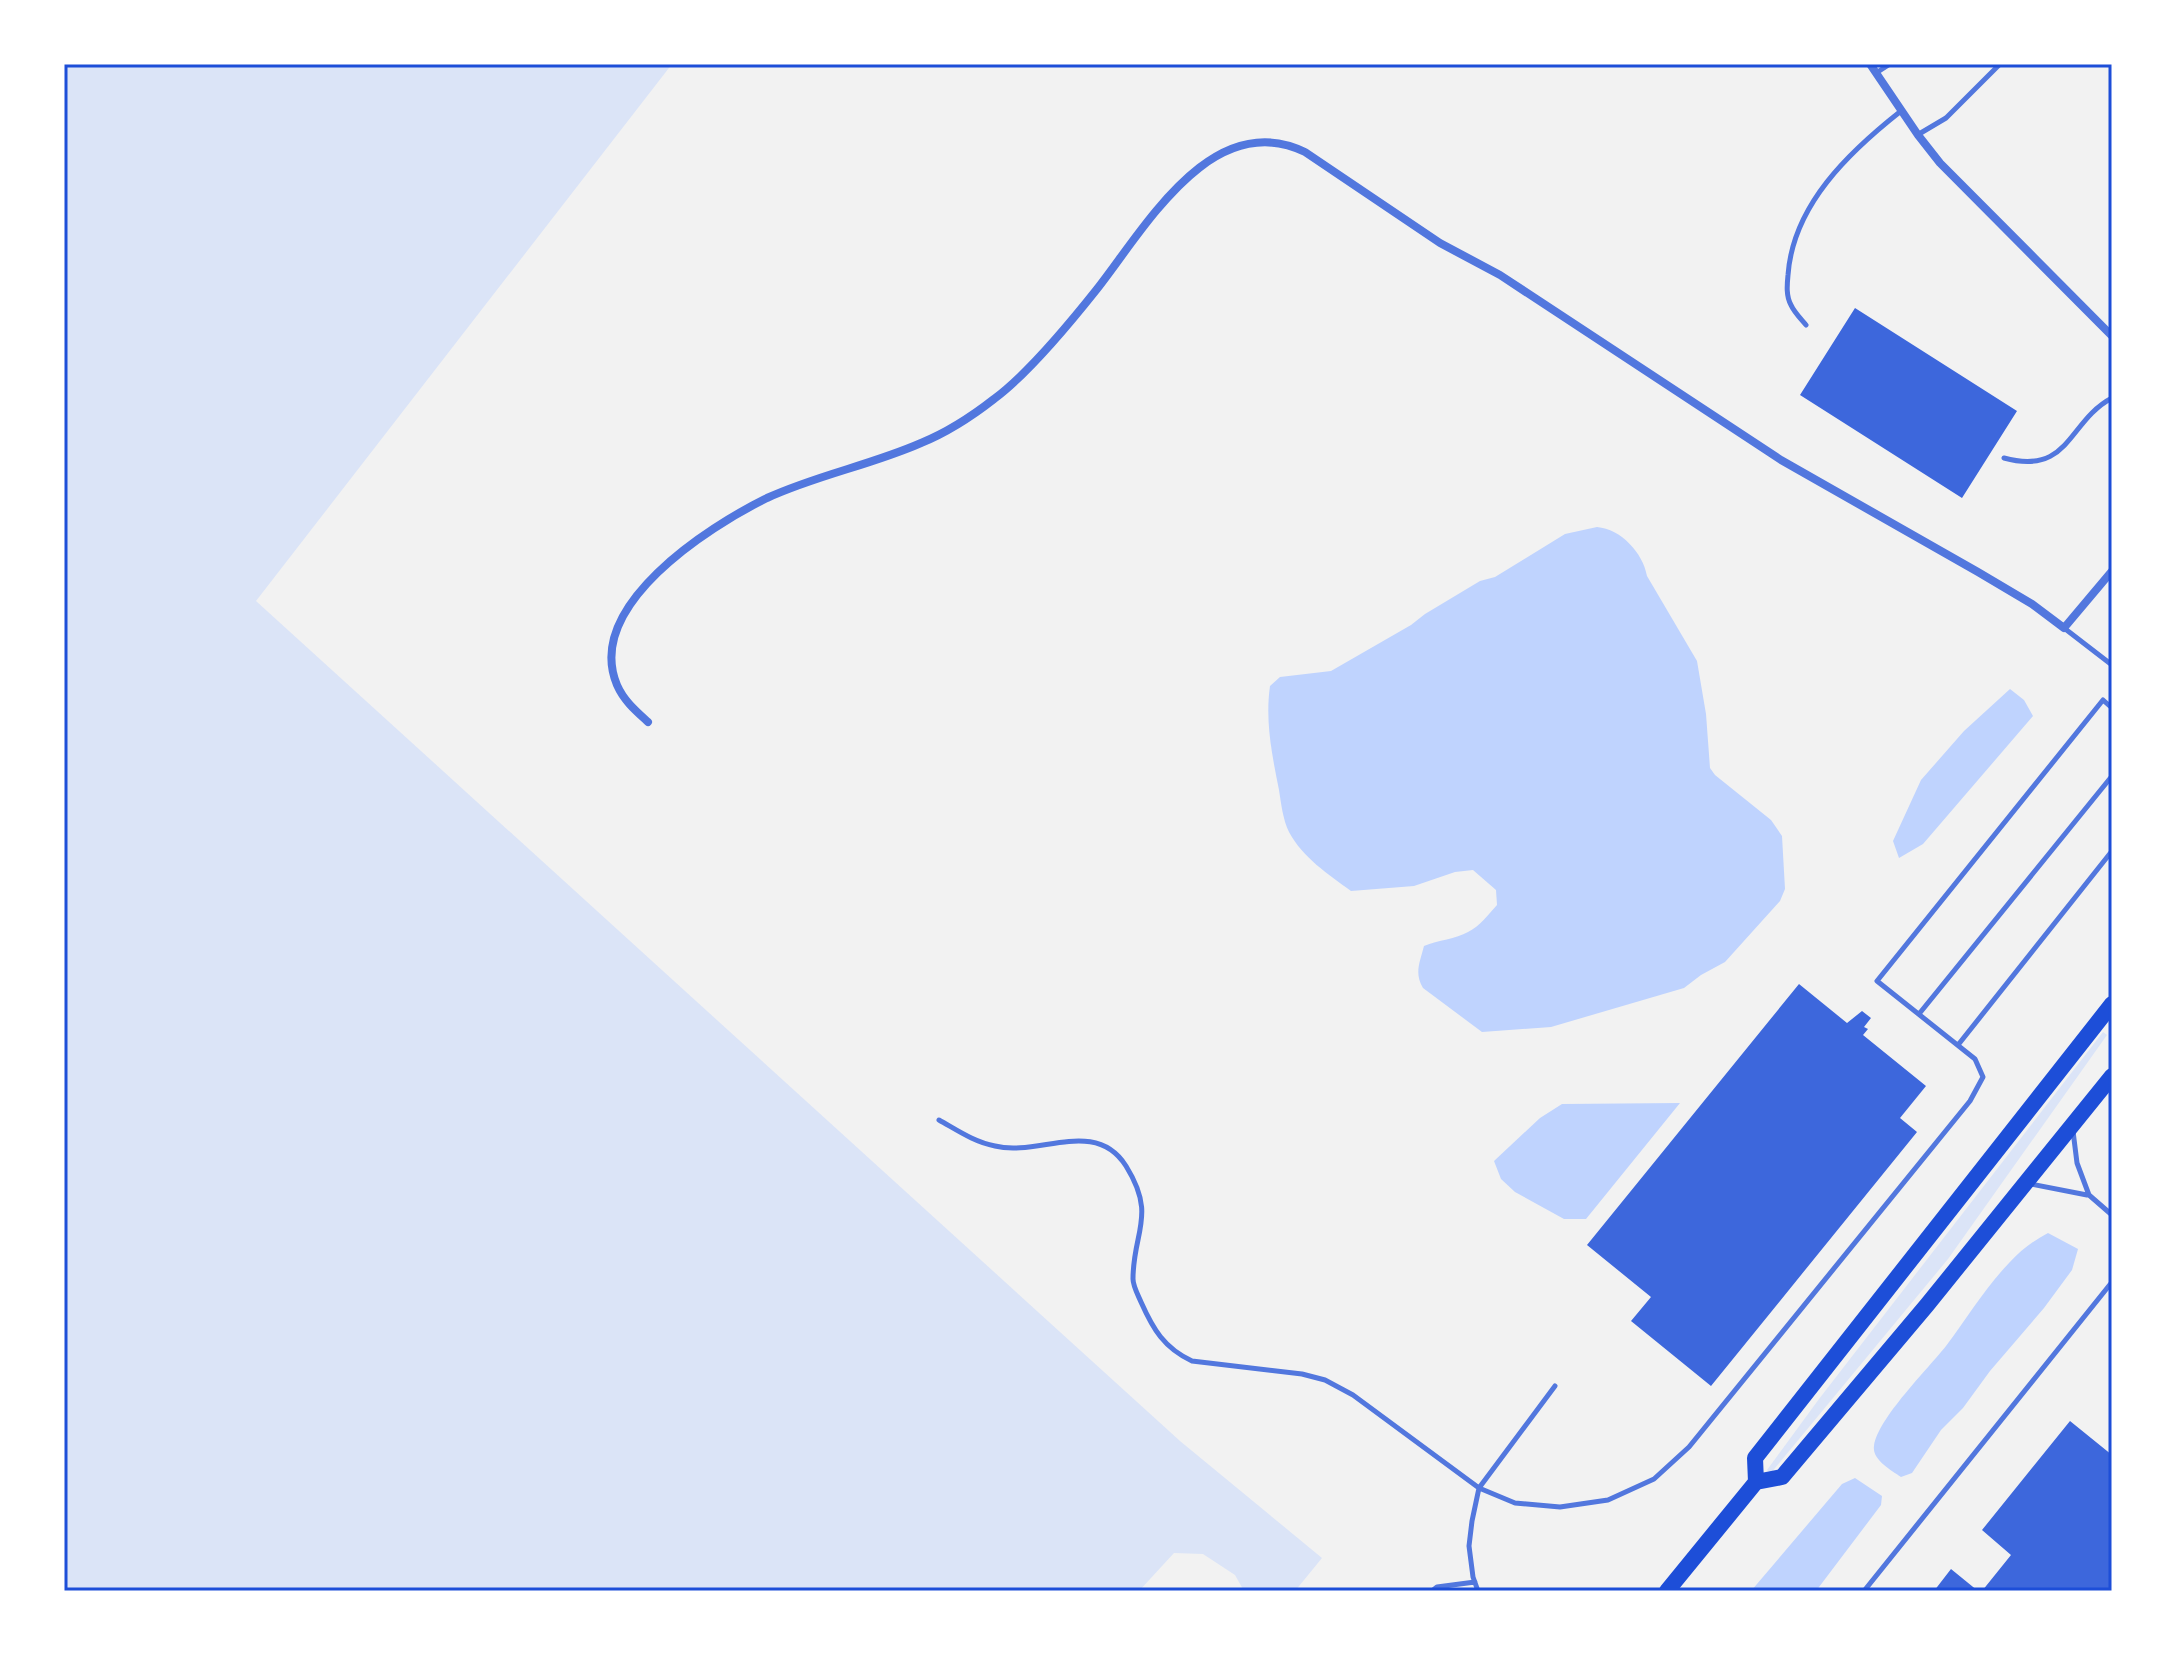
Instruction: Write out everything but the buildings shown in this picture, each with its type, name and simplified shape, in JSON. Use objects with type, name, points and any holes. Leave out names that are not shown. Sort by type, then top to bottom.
[{"type":"main road","points":[[1756,1482],[1755,1458],[2112,1004]]},
{"type":"main road","points":[[1667,1591],[1756,1482],[1782,1477],[2112,1076]]},
{"type":"street","points":[[1870,64],[1940,163],[2112,336]]},
{"type":"street","points":[[648,722],[622,694],[612,664],[611,649],[625,610],[669,563],[730,519],[766,499],[928,440],[957,425],[995,398],[1065,326],[1172,192],[1211,160],[1229,150],[1264,140],[1290,144],[1305,152],[1379,204],[1440,243],[1500,275],[1781,460],[2032,604],[2064,628],[2112,571]]},
{"type":"lane","points":[[1876,73],[1890,64]]},
{"type":"lane","points":[[1918,135],[1946,118],[2000,64]]},
{"type":"lane","points":[[1806,325],[1789,304],[1787,288],[1789,259],[1798,227],[1829,180],[1860,143],[1902,111]]},
{"type":"lane","points":[[2004,458],[2019,462],[2040,461],[2059,452],[2096,408],[2112,398]]},
{"type":"lane","points":[[2064,628],[2112,665]]},
{"type":"lane","points":[[939,1120],[967,1137],[995,1147],[1023,1149],[1054,1142],[1086,1140],[1109,1148],[1126,1166],[1144,1209],[1133,1282],[1154,1330],[1168,1346],[1192,1361],[1302,1374],[1325,1380],[1353,1395],[1479,1488],[1515,1503],[1560,1507],[1608,1500],[1654,1479],[1689,1447],[1970,1101],[1983,1077],[1975,1059],[1877,981],[2103,700],[2112,708]]},
{"type":"lane","points":[[1919,1014],[2112,776]]},
{"type":"lane","points":[[1958,1045],[2112,851]]},
{"type":"lane","points":[[2072,1126],[2077,1163],[2089,1195],[2112,1215]]},
{"type":"lane","points":[[2026,1183],[2089,1195]]},
{"type":"lane","points":[[1864,1591],[2112,1282]]},
{"type":"lane","points":[[1478,1591],[1469,1546],[1479,1488],[1555,1386]]},
{"type":"lane","points":[[1432,1591],[1437,1587],[1475,1582]]},
{"type":"shaded area","points":[[64,64],[672,64],[256,601],[1180,1441],[1322,1558],[1295,1591],[1244,1591],[1235,1575],[1203,1554],[1174,1553],[1139,1591],[64,1591]]},
{"type":"shaded area","points":[[2103,1032],[2107,1035],[1948,1259],[1771,1473],[1767,1470],[1819,1399]]},
{"type":"water","points":[[1597,527],[1614,532],[1636,551],[1647,576],[1697,661],[1706,714],[1710,768],[1771,820],[1782,836],[1785,889],[1780,901],[1725,962],[1684,988],[1551,1027],[1482,1032],[1423,988],[1419,967],[1424,946],[1463,934],[1484,920],[1497,905],[1496,890],[1473,870],[1455,872],[1414,886],[1351,891],[1317,865],[1301,850],[1289,832],[1284,817],[1270,738],[1270,686],[1280,677],[1331,671],[1565,534]]},
{"type":"water","points":[[2010,689],[2024,700],[2033,716],[1923,844],[1899,858],[1893,841],[1921,780],[1964,731]]},
{"type":"water","points":[[1680,1103],[1586,1219],[1564,1219],[1515,1192],[1501,1179],[1494,1161],[1540,1118],[1562,1104]]},
{"type":"water","points":[[2048,1233],[2078,1249],[2072,1270],[1963,1408],[1941,1430],[1912,1473],[1901,1477],[1883,1464],[1874,1451],[1884,1422],[2000,1273],[2023,1250]]},
{"type":"water","points":[[1855,1478],[1882,1496],[1881,1505],[1816,1591],[1751,1591],[1842,1484]]}]
